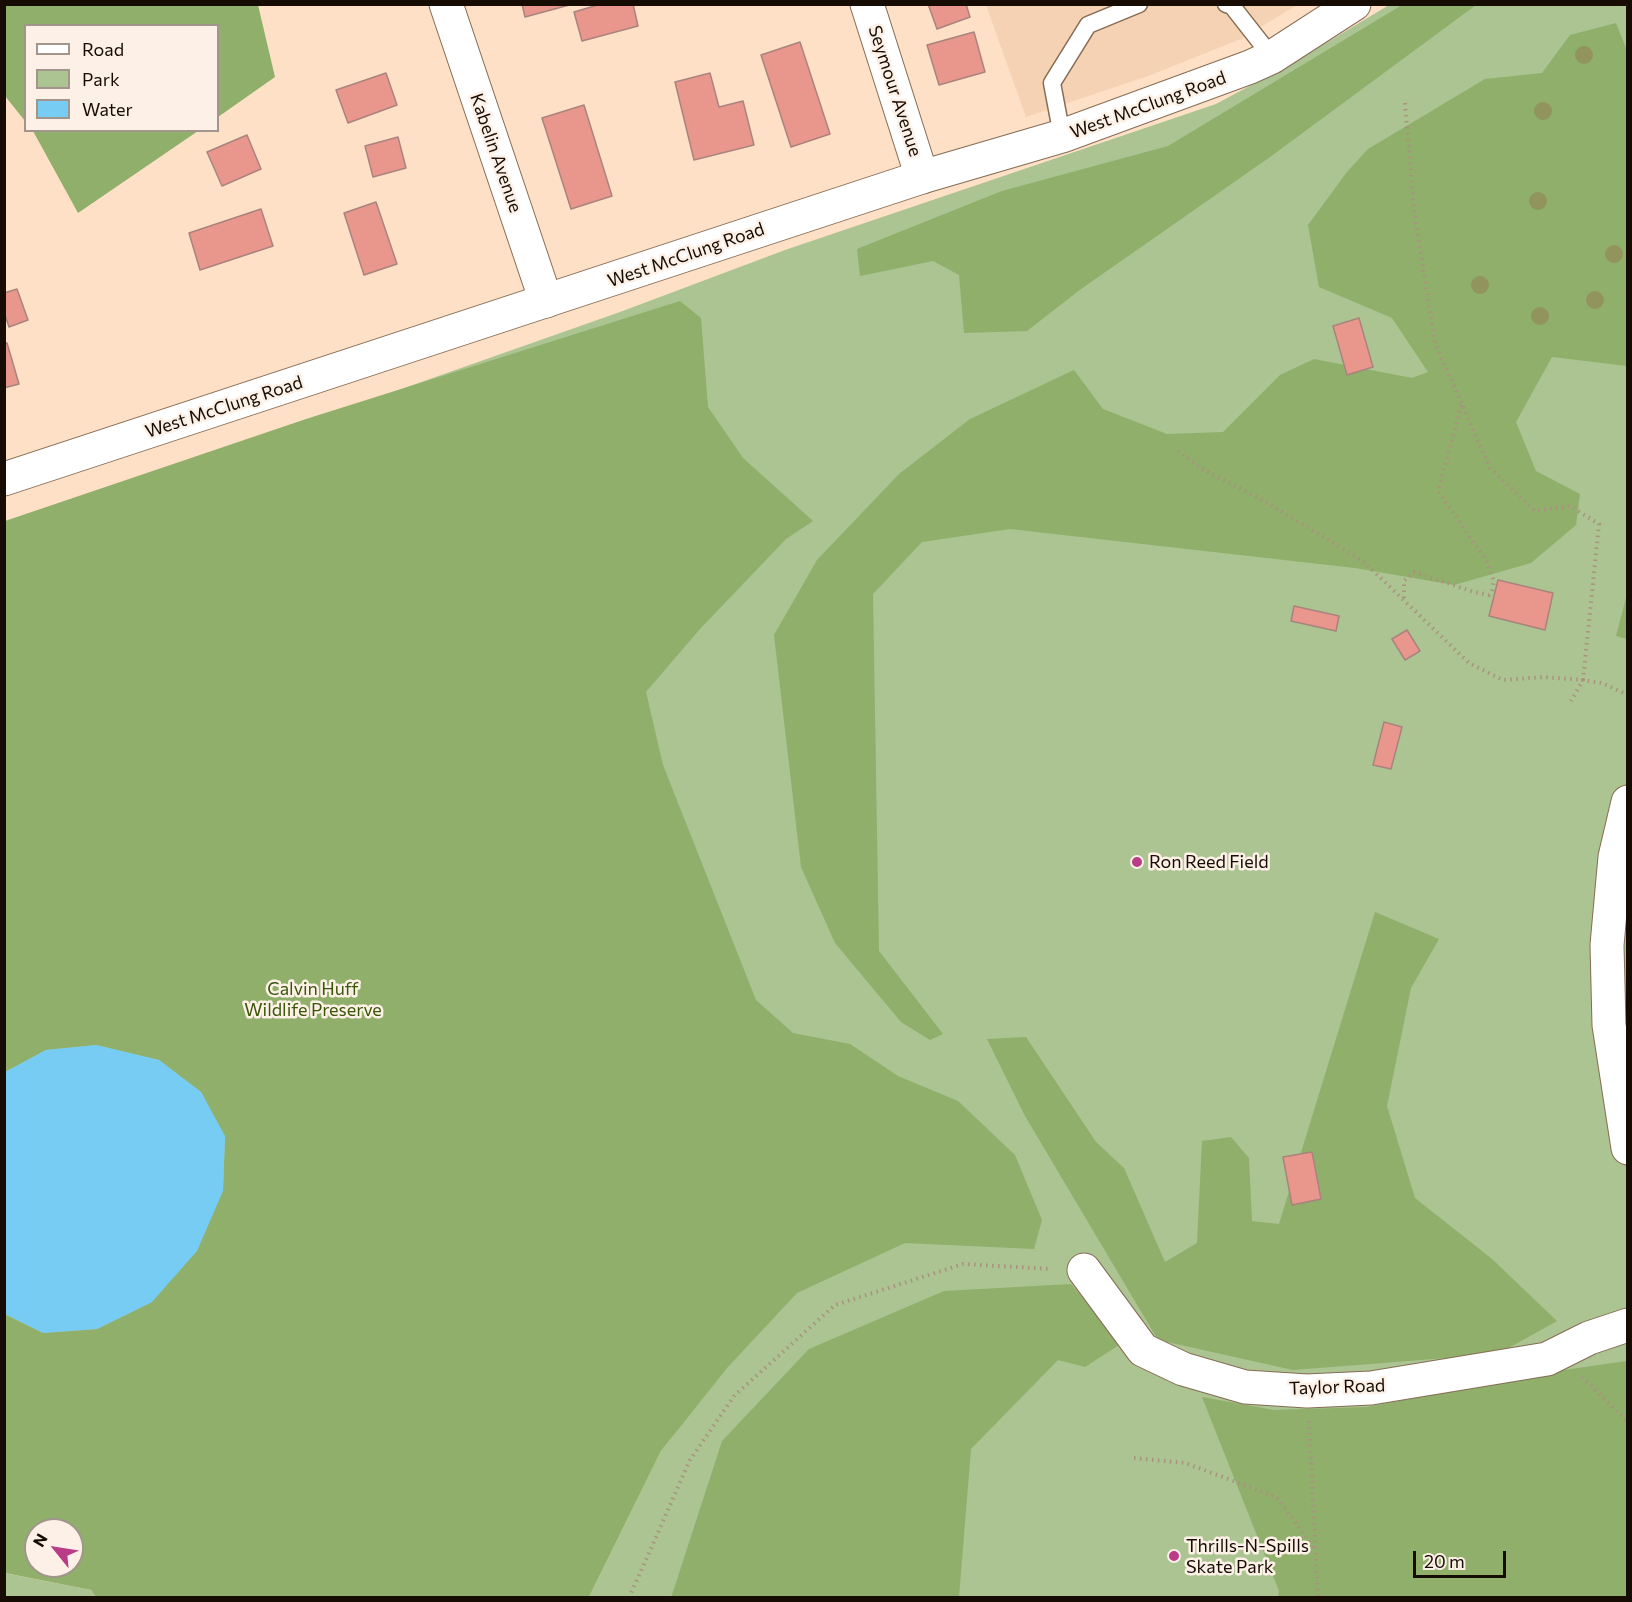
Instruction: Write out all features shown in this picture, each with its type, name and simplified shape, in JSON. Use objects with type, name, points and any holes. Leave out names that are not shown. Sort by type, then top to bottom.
[{"type":"street","name":"Kabelin Avenue","points":[[446,4],[546,301]]},
{"type":"street","name":"Seymour Avenue","points":[[867,4],[922,177]]},
{"type":"street","name":"West McClung Road","points":[[4,480],[546,301],[669,263],[732,239],[922,177],[1062,136],[1220,80],[1272,57],[1354,4]]},
{"type":"street","points":[[1628,802],[1615,858],[1607,945],[1608,1025],[1628,1148]]},
{"type":"street","name":"Taylor Road","points":[[1084,1270],[1143,1350],[1184,1369],[1245,1387],[1307,1391],[1371,1388],[1547,1359],[1589,1338],[1628,1325]]},
{"type":"lane","points":[[1062,136],[1052,83],[1088,25],[1139,4]]},
{"type":"lane","points":[[1227,4],[1232,6],[1272,57]]},
{"type":"path","points":[[1405,103],[1414,210],[1435,343],[1490,468],[1535,511],[1570,506],[1599,524],[1583,680],[1571,701]]},
{"type":"path","points":[[1404,599],[1404,581],[1414,572],[1471,591],[1489,595],[1492,590],[1494,581],[1486,560],[1438,491],[1462,404]]},
{"type":"path","points":[[1178,452],[1204,470],[1259,498],[1363,561],[1468,663],[1503,680],[1543,677],[1583,680],[1602,683],[1628,695]]},
{"type":"path","points":[[629,1598],[690,1460],[734,1396],[835,1305],[963,1264],[1084,1270]]},
{"type":"path","points":[[1547,1359],[1570,1367],[1628,1422]]},
{"type":"path","points":[[1307,1391],[1318,1598]]},
{"type":"path","points":[[1134,1458],[1185,1463],[1278,1497],[1316,1551]]},
{"type":"shaded area","points":[[986,5],[1297,5],[1241,39],[1151,75],[1026,117]]},
{"type":"green space","points":[[4,5],[258,5],[275,77],[219,116],[219,24],[24,24],[24,120],[5,96]]},
{"type":"green space","points":[[1389,5],[1627,5],[1627,1597],[589,1597],[661,1451],[675,1433],[5,1476],[4,529],[620,312],[785,250],[1216,104],[1296,61]]},
{"type":"green space","points":[[1402,5],[1476,5],[1270,157],[1081,289],[1027,331],[964,333],[959,275],[933,261],[860,276],[857,249],[1002,191],[1168,146]]},
{"type":"green space","points":[[1616,23],[1628,53],[1627,366],[1552,357],[1516,422],[1536,471],[1580,494],[1576,525],[1531,563],[1454,585],[1355,568],[1010,529],[922,542],[873,594],[879,951],[943,1034],[930,1040],[901,1022],[835,943],[801,867],[774,635],[817,560],[899,474],[970,419],[1074,370],[1103,409],[1167,434],[1223,432],[1280,375],[1314,359],[1412,378],[1428,372],[1392,318],[1319,287],[1308,225],[1347,172],[1368,149],[1485,79],[1542,73],[1570,35]]},
{"type":"green space","points":[[34,132],[197,132],[78,213]]},
{"type":"green space","name":"Calvin Huff Wildlife Preserve","points":[[680,301],[701,318],[708,407],[743,458],[813,521],[786,539],[699,630],[646,692],[663,765],[756,1000],[793,1033],[850,1044],[898,1076],[958,1101],[1015,1155],[1042,1220],[1034,1249],[905,1243],[797,1293],[727,1368],[661,1451],[589,1597],[97,1598],[91,1590],[30,1578],[84,1578],[84,1518],[24,1518],[24,1577],[5,1573],[4,1314],[43,1333],[97,1329],[152,1302],[223,1191],[225,1137],[201,1092],[159,1060],[96,1045],[46,1050],[5,1072],[5,521],[306,419]]},
{"type":"green space","points":[[1627,594],[1627,639],[1616,636]]},
{"type":"green space","points":[[1375,912],[1439,939],[1411,988],[1387,1106],[1415,1198],[1492,1259],[1557,1321],[1498,1354],[1293,1370],[1158,1340],[1025,1116],[987,1039],[1026,1037],[1096,1142],[1124,1168],[1165,1262],[1197,1243],[1202,1141],[1231,1137],[1249,1158],[1252,1221],[1279,1224]]},
{"type":"green space","points":[[1071,1284],[1122,1343],[1085,1367],[1058,1360],[971,1449],[959,1597],[671,1598],[722,1441],[809,1349],[944,1291]]},
{"type":"green space","points":[[1627,1361],[1627,1597],[1278,1597],[1279,1591],[1202,1397],[1274,1410],[1367,1407],[1550,1372]]},
{"type":"green space","points":[[4,1573],[91,1590],[97,1597],[5,1597]]},
{"type":"water","points":[[96,1045],[159,1060],[201,1092],[225,1136],[223,1191],[197,1251],[152,1302],[97,1329],[43,1333],[5,1314],[5,1072],[46,1050]]},
{"type":"building","points":[[522,4],[573,4],[525,17]]},
{"type":"building","points":[[601,4],[633,4],[638,26],[582,41],[574,12]]},
{"type":"building","points":[[928,4],[966,4],[970,17],[937,29]]},
{"type":"building","points":[[974,32],[985,72],[939,85],[927,45]]},
{"type":"building","points":[[800,42],[830,134],[791,147],[761,55]]},
{"type":"building","points":[[386,73],[397,105],[348,123],[336,90]]},
{"type":"building","points":[[710,73],[719,107],[743,101],[754,145],[694,160],[675,82]]},
{"type":"building","points":[[584,105],[612,196],[571,209],[542,118]]},
{"type":"building","points":[[247,135],[261,169],[222,186],[207,152]]},
{"type":"building","points":[[398,137],[406,168],[373,177],[365,146]]},
{"type":"building","points":[[376,202],[397,264],[364,275],[344,213]]},
{"type":"building","points":[[261,209],[273,246],[200,270],[189,233]]},
{"type":"building","points":[[17,289],[28,320],[9,327],[4,312],[4,293]]},
{"type":"building","points":[[1359,318],[1373,367],[1347,375],[1333,326]]},
{"type":"building","points":[[4,343],[7,343],[19,384],[4,388]]},
{"type":"building","points":[[1498,580],[1553,593],[1545,630],[1489,616]]},
{"type":"building","points":[[1294,606],[1339,616],[1336,631],[1291,621]]},
{"type":"building","points":[[1407,630],[1420,651],[1405,660],[1392,639]]},
{"type":"building","points":[[1384,722],[1402,727],[1391,769],[1373,765]]},
{"type":"building","points":[[1312,1152],[1321,1199],[1292,1205],[1283,1157]]},
{"type":"place","name":"Ron Reed Field","points":[[1137,862]]},
{"type":"place","name":"Thrills-N-Spills Skate Park","points":[[1174,1556]]}]
